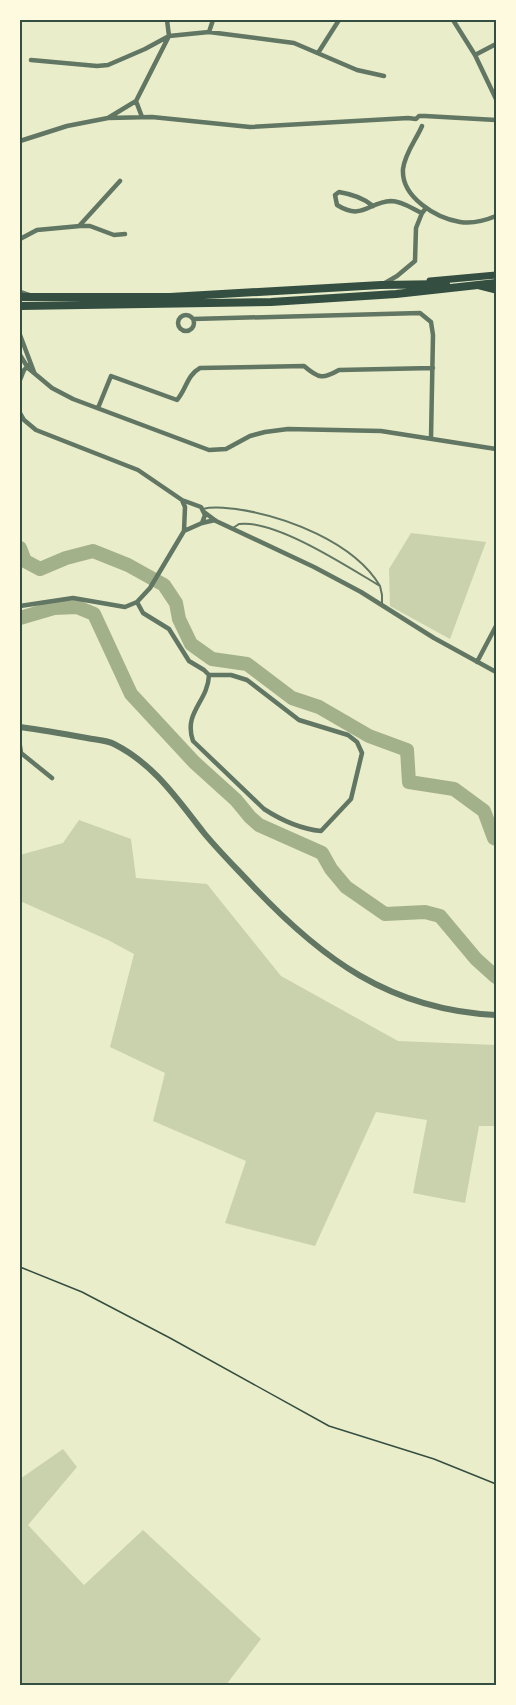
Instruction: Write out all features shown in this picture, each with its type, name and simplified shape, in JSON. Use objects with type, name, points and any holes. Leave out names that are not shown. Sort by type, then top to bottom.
[{"type":"main road","points":[[20,297],[170,297],[381,285],[496,275]]},
{"type":"main road","points":[[381,285],[496,283]]},
{"type":"main road","points":[[20,307],[271,302],[396,294],[472,284],[496,290]]},
{"type":"street","points":[[108,118],[136,101],[169,36],[167,20]]},
{"type":"street","points":[[209,32],[213,20]]},
{"type":"street","points":[[318,53],[339,20]]},
{"type":"street","points":[[453,20],[475,55],[496,99]]},
{"type":"street","points":[[31,60],[108,65],[169,36],[209,32],[294,44],[357,70],[384,76]]},
{"type":"street","points":[[475,55],[496,44]]},
{"type":"street","points":[[136,101],[142,117]]},
{"type":"street","points":[[20,141],[67,126],[108,118],[142,117],[250,127],[416,119],[419,116],[496,120]]},
{"type":"street","points":[[424,211],[406,186],[403,171],[406,156],[422,126],[429,123],[432,117]]},
{"type":"street","points":[[416,119],[416,123],[422,126]]},
{"type":"street","points":[[80,226],[120,180]]},
{"type":"street","points":[[373,206],[348,194],[339,192],[335,195],[337,205],[354,212],[369,210],[373,206],[390,201],[459,222],[482,222],[496,216]]},
{"type":"street","points":[[381,285],[416,261],[416,228],[424,211]]},
{"type":"street","points":[[20,238],[37,230],[80,226],[90,226],[114,235],[125,234]]},
{"type":"street","points":[[20,292],[35,297]]},
{"type":"street","points":[[193,319],[420,313],[431,322],[433,335],[431,438]]},
{"type":"street","points":[[20,335],[29,365]]},
{"type":"street","points":[[20,355],[52,388],[73,399],[209,450],[226,449],[250,436],[288,429],[381,431],[496,449]]},
{"type":"street","points":[[20,380],[29,365]]},
{"type":"street","points":[[98,408],[111,376],[177,400],[195,371],[200,368],[304,366],[314,375],[326,377],[339,370],[433,368]]},
{"type":"street","points":[[20,412],[24,420],[36,430],[138,470],[182,500],[204,510],[216,520],[382,603],[434,638],[496,672]]},
{"type":"street","points":[[20,606],[73,598],[125,607],[137,602],[162,570],[184,531],[185,510],[182,500]]},
{"type":"street","points":[[185,510],[190,505],[196,505]]},
{"type":"street","points":[[202,523],[205,518],[204,510]]},
{"type":"street","points":[[184,520],[194,526]]},
{"type":"street","points":[[184,531],[216,520]]},
{"type":"street","points":[[137,602],[143,613],[169,629],[189,661],[209,675],[231,675],[247,680],[299,720],[348,735],[357,742],[362,753],[351,799],[321,831],[309,830],[264,809],[194,741],[190,731],[190,719],[208,685],[209,675]]},
{"type":"street","points":[[477,662],[496,626]]},
{"type":"street","points":[[20,727],[111,743],[134,756],[162,779],[205,833],[283,917],[315,946],[373,984],[434,1007],[468,1014],[496,1015]]},
{"type":"street","points":[[20,746],[21,753],[52,778]]},
{"type":"lane","points":[[204,510],[212,508],[242,510],[288,520],[324,537],[356,559],[374,576],[380,586],[382,603]]},
{"type":"lane","points":[[234,528],[247,522],[290,536],[313,546],[380,586]]},
{"type":"path","points":[[20,1267],[82,1292],[329,1426],[434,1459],[496,1484]]},
{"type":"green space","points":[[411,533],[486,542],[450,639],[390,606],[389,569]]},
{"type":"green space","points":[[79,820],[131,839],[136,878],[207,884],[281,976],[398,1041],[496,1045],[496,1126],[479,1126],[465,1203],[413,1193],[427,1120],[376,1112],[315,1246],[225,1223],[246,1161],[153,1121],[165,1073],[110,1047],[134,954],[20,901],[20,855],[63,843]]},
{"type":"green space","points":[[63,1449],[77,1467],[28,1525],[84,1585],[143,1530],[261,1639],[226,1685],[20,1685],[20,1479]]},
{"type":"waterway","points":[[20,548],[25,561],[40,569],[66,558],[93,551],[128,565],[164,585],[176,603],[179,619],[191,644],[212,659],[247,664],[292,698],[319,707],[369,736],[407,750],[409,782],[454,789],[484,811],[496,839]]},
{"type":"waterway","points":[[20,618],[54,608],[77,607],[94,614],[131,694],[194,762],[236,800],[250,817],[259,825],[322,853],[331,869],[346,887],[385,914],[425,912],[440,916],[476,959],[496,977]]}]
